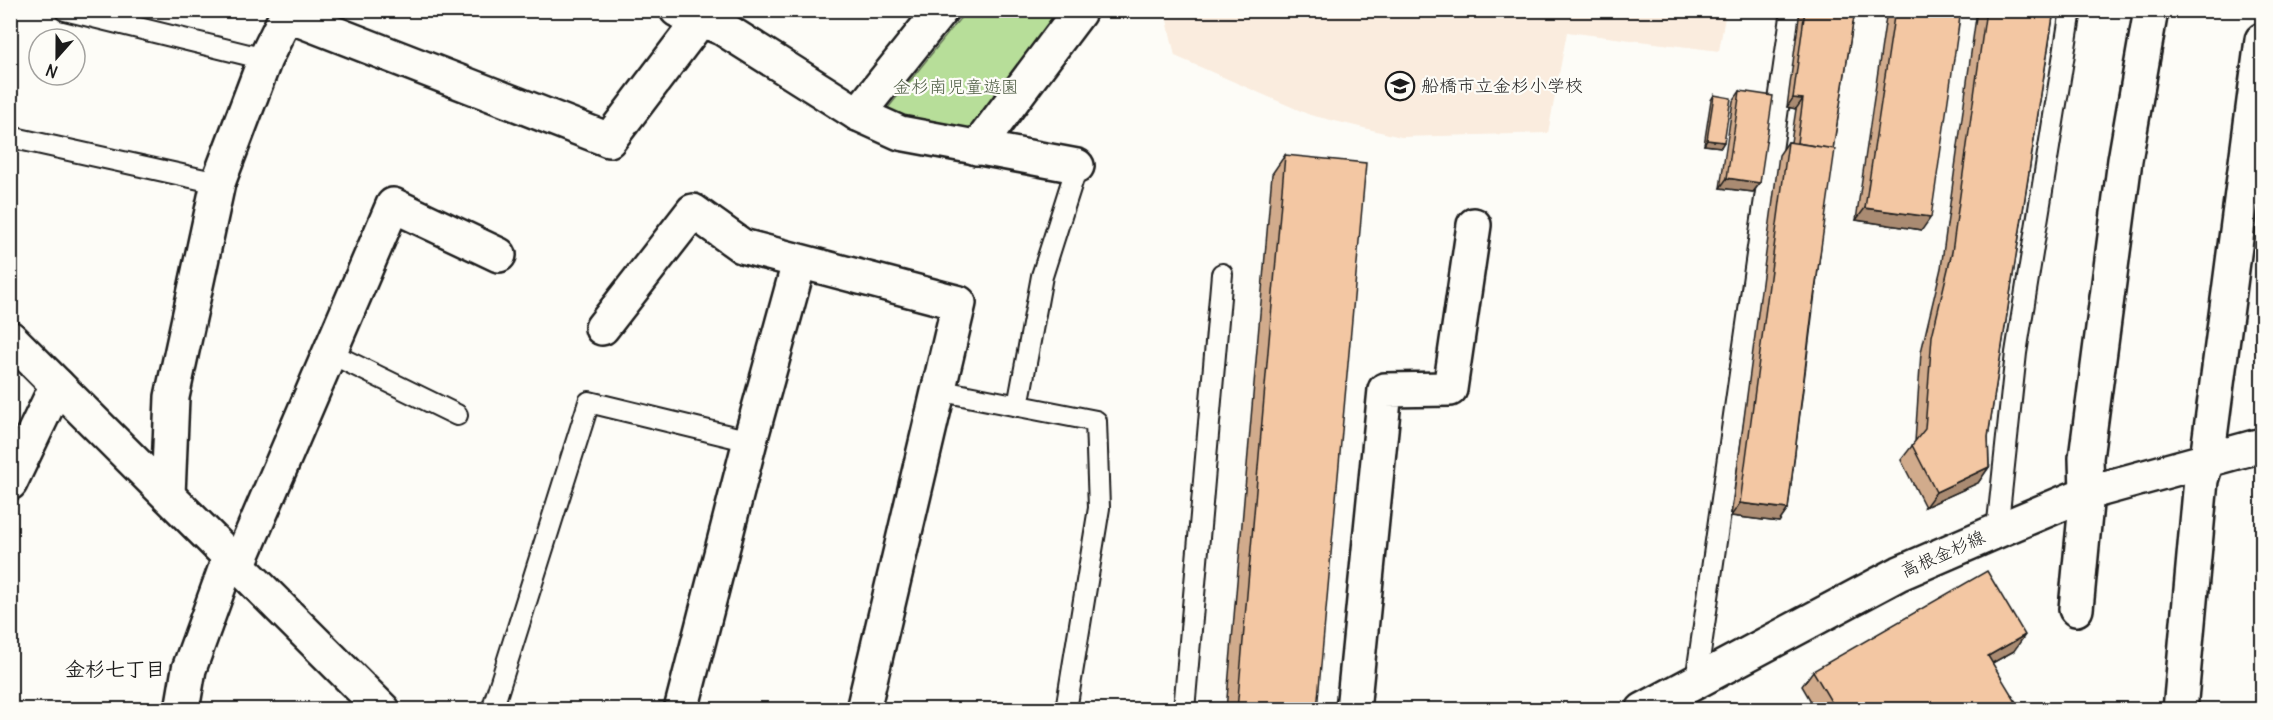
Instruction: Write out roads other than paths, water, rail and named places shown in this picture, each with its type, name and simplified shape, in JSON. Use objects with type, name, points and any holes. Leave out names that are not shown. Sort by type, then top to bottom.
[{"type":"street","points":[[858,114],[941,10]]},
{"type":"street","points":[[977,148],[1079,12],[1076,10]]},
{"type":"street","points":[[2076,609],[2087,493],[2086,458],[2093,401],[2125,160],[2151,10]]},
{"type":"street","points":[[168,495],[172,397],[218,183],[265,59],[288,13],[609,140],[709,17],[858,114],[900,133],[1077,166]]},
{"type":"street","points":[[2180,710],[2201,480],[2207,460],[2262,40]]},
{"type":"street","points":[[182,710],[189,669],[234,561],[330,352],[393,205],[500,255]]},
{"type":"street","points":[[602,328],[693,211],[742,246],[959,303],[863,710]]},
{"type":"street","points":[[1353,710],[1385,390],[1450,389],[1474,225]]},
{"type":"street","points":[[681,710],[799,262]]},
{"type":"street","points":[[10,338],[383,710]]},
{"type":"street","points":[[10,483],[57,385]]},
{"type":"street","name":"高根金杉線","points":[[1643,710],[1900,573],[1997,531],[2087,493],[2262,445]]},
{"type":"lane","points":[[64,10],[265,59]]},
{"type":"lane","points":[[1696,681],[1792,10]]},
{"type":"lane","points":[[1997,531],[2016,353],[2071,10]]},
{"type":"lane","points":[[10,136],[218,183]]},
{"type":"lane","points":[[1018,406],[1042,276],[1077,166]]},
{"type":"lane","points":[[1184,710],[1222,274]]},
{"type":"lane","points":[[330,352],[457,415]]},
{"type":"lane","points":[[937,390],[1096,421],[1100,508],[1066,710]]},
{"type":"lane","points":[[492,710],[589,402],[750,441]]},
{"type":"place","name":"船橋市立金杉小学校","points":[[1400,86]]},
{"type":"district","name":"金杉七丁目","points":[[115,669]]},
{"type":"park label","name":"金杉南児童遊園","points":[[956,87]]}]
